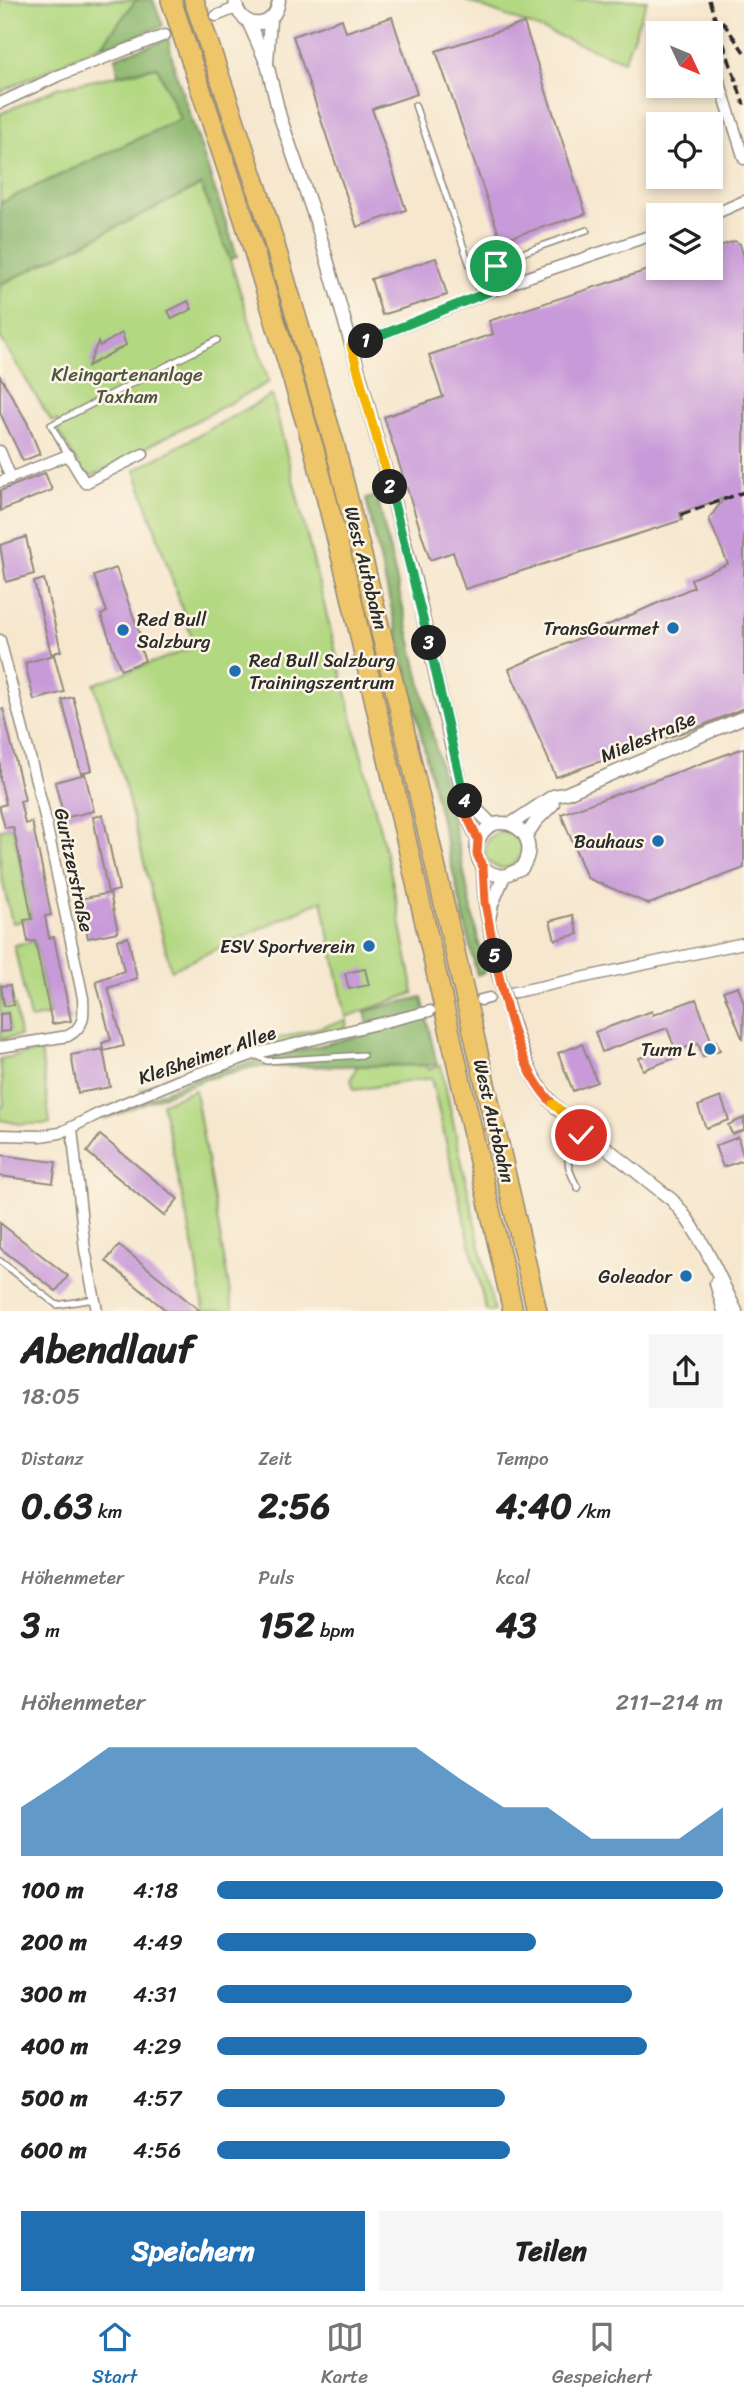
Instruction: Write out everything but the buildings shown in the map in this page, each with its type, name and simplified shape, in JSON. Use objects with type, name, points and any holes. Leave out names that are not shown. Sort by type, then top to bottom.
[{"type":"highway","name":"West Autobahn","points":[[171,0],[244,219],[321,475],[348,583],[513,1311]]},
{"type":"highway","name":"West Autobahn","points":[[194,0],[264,208],[338,457],[394,685],[537,1311]]},
{"type":"street","points":[[216,16],[236,4],[243,18],[262,23],[275,13],[279,0]]},
{"type":"street","points":[[267,64],[270,19]]},
{"type":"street","points":[[248,21],[267,64],[280,117],[316,222],[415,581],[467,816],[478,839],[477,854],[483,867],[485,902],[498,973],[526,1064],[536,1083],[560,1111],[672,1200],[694,1227],[736,1311]]},
{"type":"street","points":[[0,103],[60,75],[165,34]]},
{"type":"street","points":[[723,93],[744,159]]},
{"type":"street","points":[[723,210],[744,201]]},
{"type":"street","points":[[351,346],[485,293],[646,237]]},
{"type":"street","points":[[0,451],[5,480],[68,455],[85,483],[143,454]]},
{"type":"street","name":"Guritzerstraße","points":[[0,639],[46,820],[83,998],[84,1016],[78,1030],[68,1036],[0,1047]]},
{"type":"street","name":"Mielestraße","points":[[511,824],[553,796],[567,793],[744,717]]},
{"type":"street","name":"Mielestraße","points":[[526,836],[546,809],[567,793]]},
{"type":"street","points":[[464,797],[492,825]]},
{"type":"street","points":[[478,839],[492,825],[511,824],[526,836],[529,849],[526,862],[517,872],[504,876],[496,875],[483,867]]},
{"type":"street","points":[[489,919],[492,904],[504,876]]},
{"type":"street","points":[[511,993],[744,943]]},
{"type":"street","name":"Kleßheimer Allee","points":[[0,1135],[40,1136],[60,1133],[177,1081],[254,1054],[430,1011]]},
{"type":"street","points":[[72,1128],[85,1250],[97,1311]]},
{"type":"street","points":[[710,1259],[724,1311]]},
{"type":"lane","points":[[415,105],[485,293]]},
{"type":"lane","points":[[485,293],[491,274],[502,260],[587,230]]},
{"type":"lane","points":[[68,455],[51,425],[217,340]]},
{"type":"lane","points":[[254,1054],[267,1061],[363,1055]]},
{"type":"lane","points":[[578,1188],[568,1162],[571,1147],[584,1130]]},
{"type":"lane","points":[[0,1261],[57,1305],[94,1299]]},
{"type":"green space","points":[[0,0],[136,0],[102,45],[0,92]]},
{"type":"green space","points":[[136,0],[153,0],[163,26],[115,44],[102,45]]},
{"type":"green space","points":[[464,0],[647,0],[624,61]]},
{"type":"green space","points":[[168,39],[175,70],[237,256],[230,260],[201,185],[0,285],[0,203],[180,119],[157,67],[118,75],[116,57]]},
{"type":"green space","points":[[157,67],[181,119],[0,203],[0,114],[57,88]]},
{"type":"green space","name":"Kleingartenanlage Taxham","points":[[201,185],[230,260],[269,382],[93,476],[83,473],[57,429],[59,423],[57,420],[52,422],[0,337],[0,285]]},
{"type":"green space","name":"Red Bull Salzburg Trainingszentrum","points":[[272,395],[391,874],[414,993],[346,1017],[322,900],[171,970],[123,779],[94,684],[195,647],[135,470]]},
{"type":"green space","points":[[377,496],[485,972],[477,975],[366,499]]},
{"type":"green space","points":[[13,827],[32,919],[12,923],[0,870],[0,829]]},
{"type":"green space","points":[[503,832],[516,837],[521,850],[516,863],[503,868],[490,863],[485,850],[490,837]]},
{"type":"green space","points":[[35,941],[50,1015],[30,1019],[14,945]]},
{"type":"green space","points":[[0,984],[4,1006],[15,1005],[20,1036],[0,1039],[0,1032],[10,1030],[8,1014],[0,1014]]},
{"type":"green space","points":[[422,997],[437,1065],[253,1067],[206,1079],[104,1119],[205,1074],[370,1033],[365,1011]]},
{"type":"green space","points":[[347,1020],[346,1027],[141,1092],[140,1089],[244,1048]]},
{"type":"green space","points":[[41,1051],[50,1124],[21,1124],[0,1120],[0,1107],[4,1106],[0,1059]]},
{"type":"green space","points":[[424,1065],[429,1069],[441,1066],[494,1311],[486,1311],[431,1078],[354,1090],[351,1079],[357,1066]]},
{"type":"green space","points":[[195,1090],[233,1311],[204,1311],[196,1258],[162,1103]]},
{"type":"railway","points":[[709,0],[744,105]]},
{"type":"railway","points":[[723,22],[744,52]]},
{"type":"railway","points":[[681,515],[744,492]]},
{"type":"place","name":"TransGourmet","points":[[673,628]]},
{"type":"place","name":"Red Bull Salzburg","points":[[123,630]]},
{"type":"place","name":"Red Bull Salzburg Trainingszentrum","points":[[235,671]]},
{"type":"place","name":"Bauhaus","points":[[658,841]]},
{"type":"place","name":"ESV Sportverein","points":[[369,946]]},
{"type":"place","name":"Turm L","points":[[710,1049]]},
{"type":"place","name":"Goleador","points":[[686,1276]]},
{"type":"route","points":[[496,266],[488,282],[491,291],[351,346],[415,581],[467,816],[478,839],[477,854],[483,867],[485,902],[498,973],[511,1019],[526,1064],[536,1083],[545,1097],[584,1130],[581,1135]]}]
